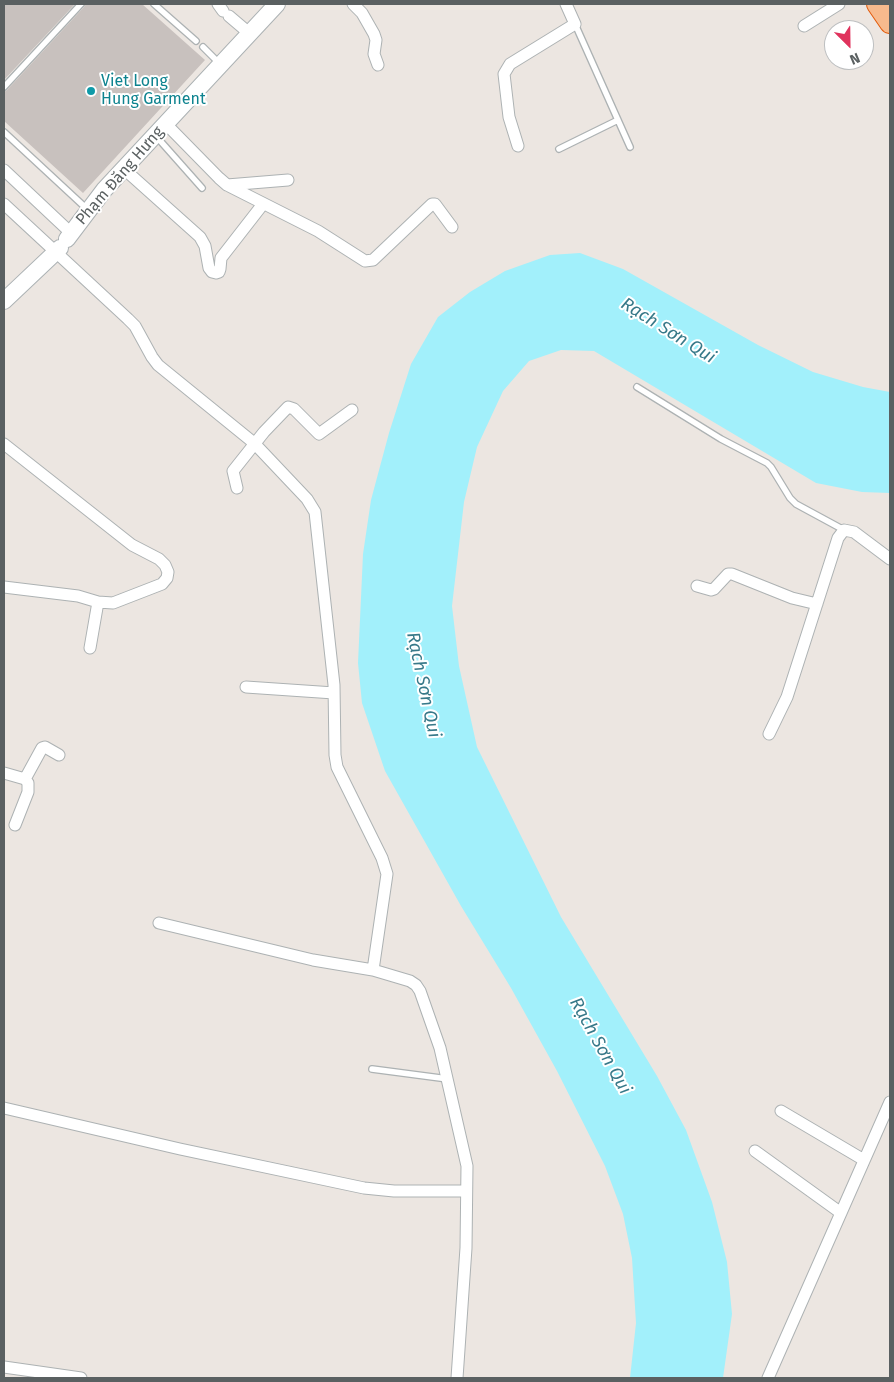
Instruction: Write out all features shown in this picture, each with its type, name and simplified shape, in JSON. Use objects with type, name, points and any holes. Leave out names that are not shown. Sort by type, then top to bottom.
[{"type":"highway","points":[[877,4],[890,23]]},
{"type":"street","name":"Phạm Đăng Hưng","points":[[4,301],[64,243],[124,169],[277,4]]},
{"type":"street","points":[[353,4],[362,13],[374,34],[376,40],[374,54],[378,65]]},
{"type":"street","points":[[518,146],[509,117],[504,74],[506,69],[576,24],[566,4]]},
{"type":"street","points":[[804,26],[839,4]]},
{"type":"street","points":[[224,10],[249,32]]},
{"type":"street","points":[[160,129],[227,185],[318,231],[365,261],[373,260],[432,204],[435,204],[452,227]]},
{"type":"street","points":[[124,169],[200,237],[205,246],[209,268],[212,272],[216,273],[219,272],[221,258],[264,204]]},
{"type":"street","points":[[4,170],[135,326],[152,358],[158,365],[258,438],[307,499],[315,512],[334,693],[335,755],[337,767],[386,866],[373,970]]},
{"type":"street","points":[[227,185],[288,180]]},
{"type":"street","points":[[4,204],[64,243]]},
{"type":"street","points":[[237,488],[233,471],[258,438],[288,407],[294,409],[319,434],[352,410]]},
{"type":"street","points":[[4,444],[132,545],[159,559],[165,565],[168,572],[167,578],[162,584],[113,604],[78,596],[4,587]]},
{"type":"street","points":[[769,734],[787,697],[838,538],[844,530],[854,532],[890,559]]},
{"type":"street","points":[[697,586],[710,590],[714,589],[728,574],[732,574],[792,598],[816,604]]},
{"type":"street","points":[[90,648],[98,602]]},
{"type":"street","points":[[246,687],[334,693]]},
{"type":"street","points":[[25,779],[42,748],[45,747],[59,755]]},
{"type":"street","points":[[4,773],[25,779],[28,783],[28,792],[15,825]]},
{"type":"street","points":[[159,923],[313,960],[373,970],[410,981],[416,985],[440,1048],[467,1166],[466,1248],[457,1378]]},
{"type":"street","points":[[768,1378],[864,1160],[887,1118],[890,1102]]},
{"type":"street","points":[[4,1108],[180,1149],[364,1188],[394,1191],[466,1191]]},
{"type":"street","points":[[781,1111],[864,1160]]},
{"type":"street","points":[[754,1151],[841,1213]]},
{"type":"street","points":[[4,1367],[82,1378]]},
{"type":"lane","points":[[4,87],[81,4]]},
{"type":"lane","points":[[154,4],[196,41]]},
{"type":"lane","points":[[576,24],[630,147]]},
{"type":"lane","points":[[203,47],[220,64]]},
{"type":"lane","points":[[560,149],[618,120]]},
{"type":"lane","points":[[160,129],[202,188]]},
{"type":"lane","points":[[4,132],[89,210]]},
{"type":"lane","points":[[637,387],[721,440],[767,463],[796,504],[844,530]]},
{"type":"lane","points":[[372,1069],[448,1079]]},
{"type":"water","name":"Rạch Sơn Qui","points":[[580,253],[623,269],[758,345],[813,372],[863,387],[890,392],[890,493],[862,492],[816,483],[594,351],[561,350],[529,361],[503,391],[477,447],[464,502],[452,606],[459,666],[477,747],[561,917],[657,1076],[686,1130],[712,1202],[727,1262],[732,1314],[723,1378],[630,1378],[636,1323],[632,1258],[623,1214],[605,1166],[557,1071],[511,988],[461,906],[385,771],[362,703],[358,663],[363,554],[371,500],[389,433],[411,364],[438,317],[470,292],[505,271],[550,255]]},
{"type":"building","points":[[4,4],[75,4],[4,80]]},
{"type":"building","name":"Viet Long Hung Garment","points":[[86,4],[142,4],[205,60],[83,193],[4,121],[4,92]]},
{"type":"place","name":"Viet Long Hung Garment","points":[[91,91]]}]
